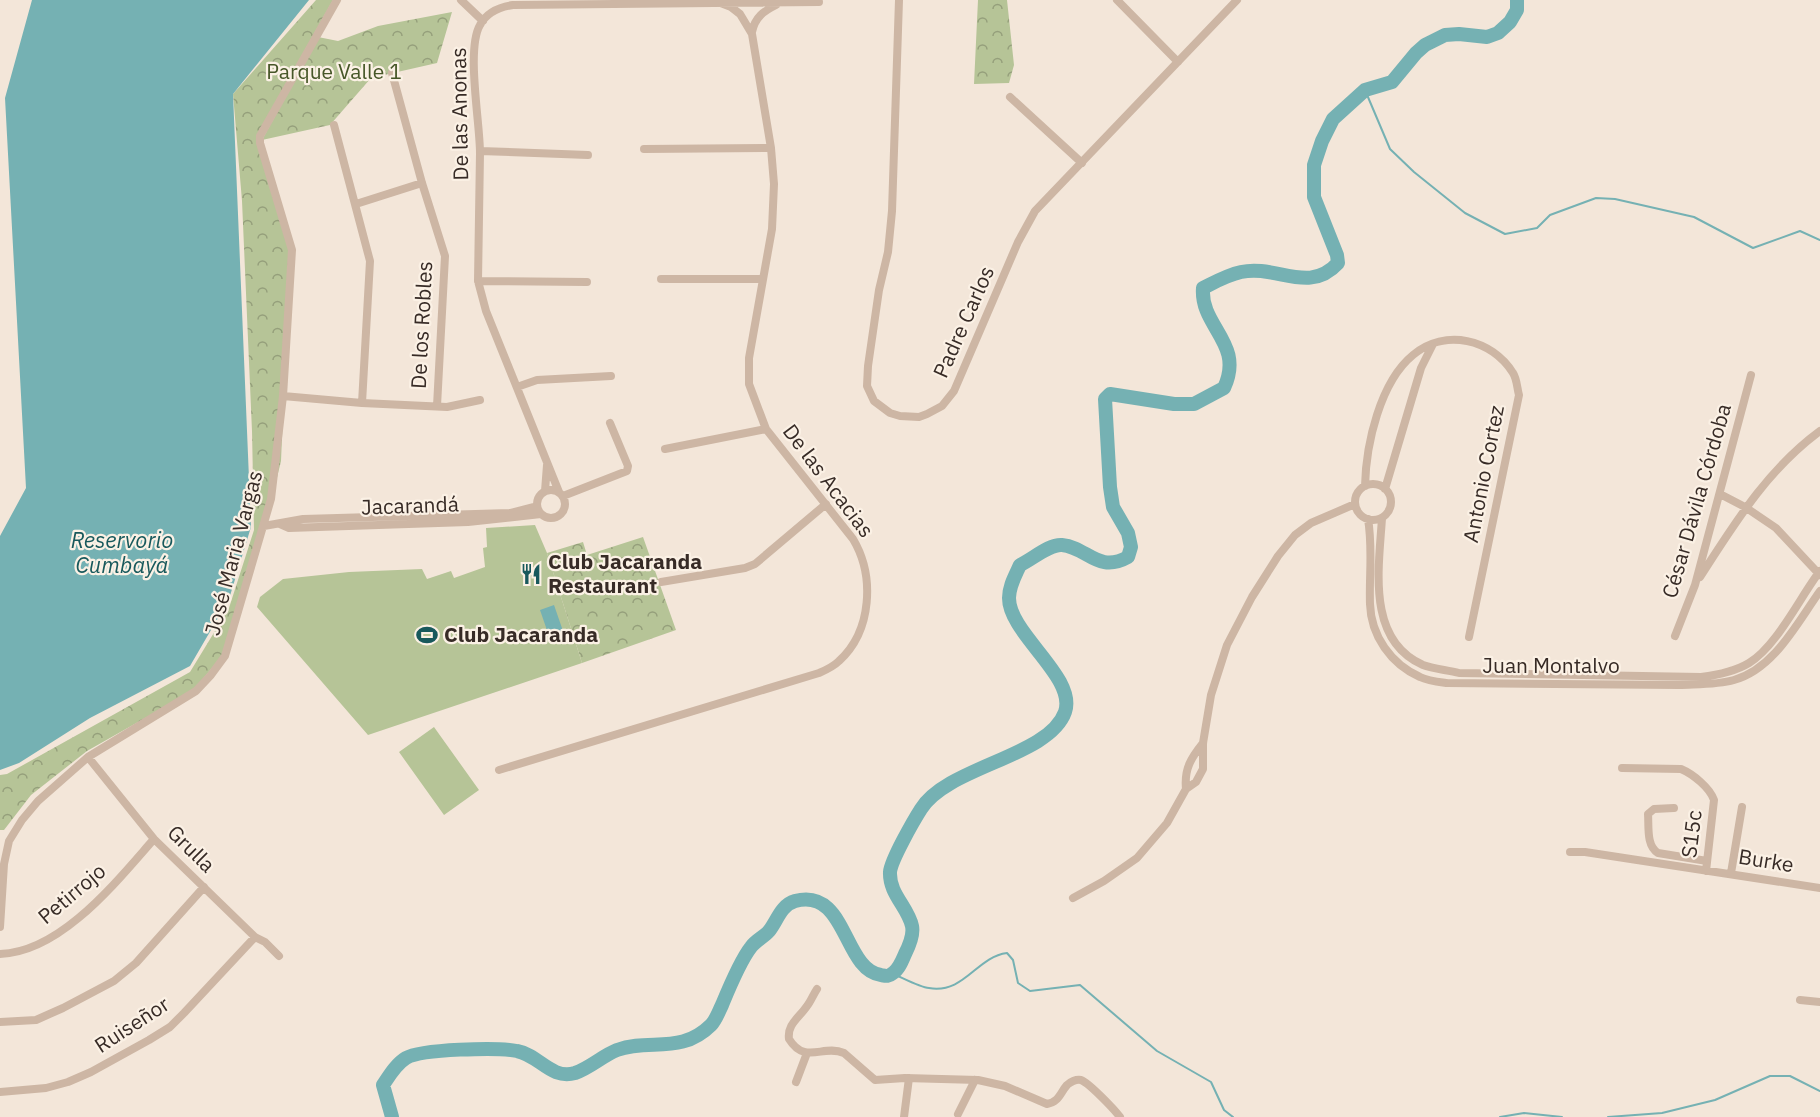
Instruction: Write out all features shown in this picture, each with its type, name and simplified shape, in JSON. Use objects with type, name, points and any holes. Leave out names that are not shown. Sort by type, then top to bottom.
[{"type":"street","name":"José Maria Vargas","points":[[0,927],[4,864],[9,841],[14,830],[38,801],[88,757],[195,691],[225,656],[271,499],[283,396],[292,250],[260,143],[260,136],[338,0]]},
{"type":"street","points":[[461,0],[483,21]]},
{"type":"street","name":"Padre Carlos","points":[[899,0],[890,232],[867,366],[867,386],[874,401],[890,414],[919,417],[942,406],[954,391],[1028,222],[1035,211],[1237,0]]},
{"type":"street","points":[[1117,0],[1178,62]]},
{"type":"street","points":[[718,2],[731,7],[740,14],[752,34]]},
{"type":"street","name":"De las Anonas","points":[[561,494],[486,311],[478,281],[480,151],[475,40],[483,21],[498,7],[513,5],[819,2]]},
{"type":"street","points":[[752,34],[753,26],[760,14],[779,3]]},
{"type":"street","name":"De las Acacias","points":[[499,770],[819,674],[839,662],[855,641],[865,619],[867,585],[860,551],[766,429],[749,384],[748,371],[772,230],[774,184],[771,148],[752,34]]},
{"type":"street","name":"De los Robles","points":[[392,73],[446,264],[437,406]]},
{"type":"street","points":[[1010,97],[1082,163]]},
{"type":"street","points":[[334,125],[370,261],[362,403]]},
{"type":"street","points":[[644,149],[771,148]]},
{"type":"street","points":[[480,151],[588,155]]},
{"type":"street","points":[[356,204],[422,183]]},
{"type":"street","points":[[661,279],[762,279]]},
{"type":"street","points":[[478,281],[586,282]]},
{"type":"street","name":"Antonio Cortez","points":[[1433,343],[1454,339],[1479,344],[1500,356],[1514,375],[1519,395],[1469,637]]},
{"type":"street","points":[[1365,486],[1368,453],[1384,396],[1395,377],[1413,355],[1433,343]]},
{"type":"street","points":[[1385,489],[1421,368],[1433,343]]},
{"type":"street","name":"César Dávila Córdoba","points":[[1675,636],[1695,585],[1751,375]]},
{"type":"street","points":[[517,387],[547,379],[611,376]]},
{"type":"street","points":[[283,396],[362,403],[437,406],[480,400]]},
{"type":"street","points":[[561,494],[627,471],[628,466],[610,423]]},
{"type":"street","points":[[665,449],[766,429]]},
{"type":"street","points":[[1695,585],[1745,507],[1796,449],[1820,431]]},
{"type":"street","points":[[545,491],[547,461]]},
{"type":"street","points":[[1372,484],[1385,489],[1389,494],[1390,507],[1382,518],[1368,519],[1357,511],[1355,504],[1357,493],[1365,486],[1372,484]]},
{"type":"street","points":[[554,490],[561,494],[565,507],[558,516],[546,518],[539,510],[538,498],[545,491],[554,490]]},
{"type":"street","points":[[1720,494],[1745,507],[1776,528],[1820,573]]},
{"type":"street","points":[[661,582],[746,568],[755,564],[826,504]]},
{"type":"street","points":[[1073,898],[1104,881],[1137,858],[1167,823],[1186,789],[1196,782],[1203,768],[1203,743],[1211,695],[1227,645],[1252,597],[1278,556],[1295,535],[1311,523],[1355,504]]},
{"type":"street","name":"Jacarandá","points":[[264,526],[280,525],[289,528],[382,521],[468,522],[539,510]]},
{"type":"street","name":"Juan Montalvo","points":[[1382,518],[1380,604],[1385,626],[1391,639],[1404,653],[1423,665],[1459,673],[1690,681],[1727,673],[1750,663],[1768,647],[1820,573]]},
{"type":"street","name":"Juan Montalvo","points":[[1368,519],[1372,546],[1370,604],[1379,639],[1388,653],[1405,668],[1422,678],[1448,683],[1734,681],[1754,672],[1774,654],[1820,591]]},
{"type":"street","points":[[1186,789],[1185,780],[1190,758],[1203,743]]},
{"type":"street","name":"Grulla","points":[[88,757],[154,839],[255,937],[265,942],[279,956]]},
{"type":"street","name":"S15c","points":[[1622,768],[1681,769],[1688,772],[1711,793],[1714,800],[1706,871]]},
{"type":"street","points":[[1731,873],[1742,807]]},
{"type":"street","points":[[1674,808],[1654,809],[1648,814],[1650,844],[1653,850],[1658,853],[1707,861]]},
{"type":"street","name":"Petirrojo","points":[[0,954],[15,954],[24,951],[53,936],[79,918],[123,875],[154,839]]},
{"type":"street","name":"Burke","points":[[1570,852],[1585,852],[1731,873],[1820,888]]},
{"type":"street","points":[[0,1022],[26,1021],[44,1017],[114,981],[136,963],[204,888]]},
{"type":"street","name":"Ruiseñor","points":[[0,1092],[46,1088],[68,1082],[156,1036],[170,1027],[184,1013],[255,937]]},
{"type":"street","points":[[817,989],[808,1006],[788,1031],[791,1043],[800,1052],[838,1051],[844,1053],[875,1080],[909,1078],[975,1080],[1005,1086],[1047,1104],[1056,1101],[1068,1084],[1081,1080],[1109,1104],[1120,1117]]},
{"type":"street","points":[[1800,1000],[1820,1002]]},
{"type":"street","points":[[796,1082],[807,1053]]},
{"type":"street","points":[[904,1117],[909,1078]]},
{"type":"street","points":[[958,1114],[975,1080]]},
{"type":"green space","points":[[316,0],[333,0],[256,137],[290,251],[281,461],[259,552],[221,657],[193,691],[87,751],[31,795],[4,830],[0,830],[0,775],[7,774],[190,672],[229,608],[254,530],[242,201],[233,94]]},
{"type":"green space","points":[[978,0],[1007,0],[1014,65],[1009,83],[974,84]]},
{"type":"green space","name":"Parque Valle 1","points":[[452,12],[437,63],[371,78],[330,125],[262,140],[318,37],[338,41],[378,26]]},
{"type":"green space","name":"Club Jacaranda","points":[[535,525],[547,553],[582,663],[368,735],[257,607],[260,597],[283,579],[349,572],[422,569],[427,579],[451,571],[454,578],[485,567],[483,548],[487,547],[486,528]]},
{"type":"green space","points":[[643,537],[676,630],[582,663],[547,553],[583,542],[587,555]]},
{"type":"green space","points":[[434,727],[479,790],[444,815],[399,752]]},
{"type":"water","name":"Reservorio Cumbayá","points":[[32,0],[309,0],[233,94],[251,527],[229,599],[190,666],[90,718],[19,763],[0,770],[0,536],[26,488],[5,98]]},
{"type":"water","points":[[554,605],[563,631],[549,636],[540,610]]},
{"type":"waterway","points":[[392,1117],[383,1085],[399,1063],[414,1055],[460,1050],[517,1051],[525,1053],[552,1070],[567,1074],[580,1071],[617,1050],[641,1045],[677,1043],[700,1034],[714,1021],[751,947],[769,931],[786,906],[795,901],[812,900],[825,906],[835,917],[859,959],[869,970],[886,976],[895,971],[908,948],[912,929],[910,919],[892,887],[890,872],[898,850],[921,809],[934,794],[953,782],[1040,740],[1055,727],[1065,712],[1066,699],[1061,684],[1019,626],[1012,612],[1009,594],[1020,565],[1057,545],[1071,547],[1109,563],[1128,557],[1131,547],[1128,533],[1113,507],[1110,487],[1105,399],[1110,394],[1174,404],[1194,404],[1224,388],[1229,372],[1229,359],[1226,347],[1208,314],[1203,288],[1241,272],[1254,271],[1304,278],[1316,277],[1338,263],[1314,197],[1314,165],[1333,119],[1365,90],[1392,82],[1425,45],[1445,35],[1487,37],[1498,33],[1510,22],[1517,10],[1517,0]]},
{"type":"waterway","points":[[1365,90],[1390,149],[1414,172],[1465,213],[1505,234],[1537,228],[1550,215],[1596,198],[1615,199],[1694,217],[1753,248],[1800,231],[1820,240]]},
{"type":"waterway","points":[[886,971],[924,987],[941,988],[952,986],[987,961],[1007,953],[1013,960],[1018,983],[1030,991],[1080,985],[1157,1051],[1211,1082],[1224,1110],[1233,1117]]},
{"type":"waterway","points":[[1608,1117],[1662,1113],[1715,1100],[1770,1076],[1790,1076],[1820,1091]]},
{"type":"waterway","points":[[1500,1117],[1524,1113],[1562,1117]]},
{"type":"place","name":"Club Jacaranda Restaurant","points":[[531,574]]},
{"type":"place","name":"Club Jacaranda","points":[[427,635]]}]
